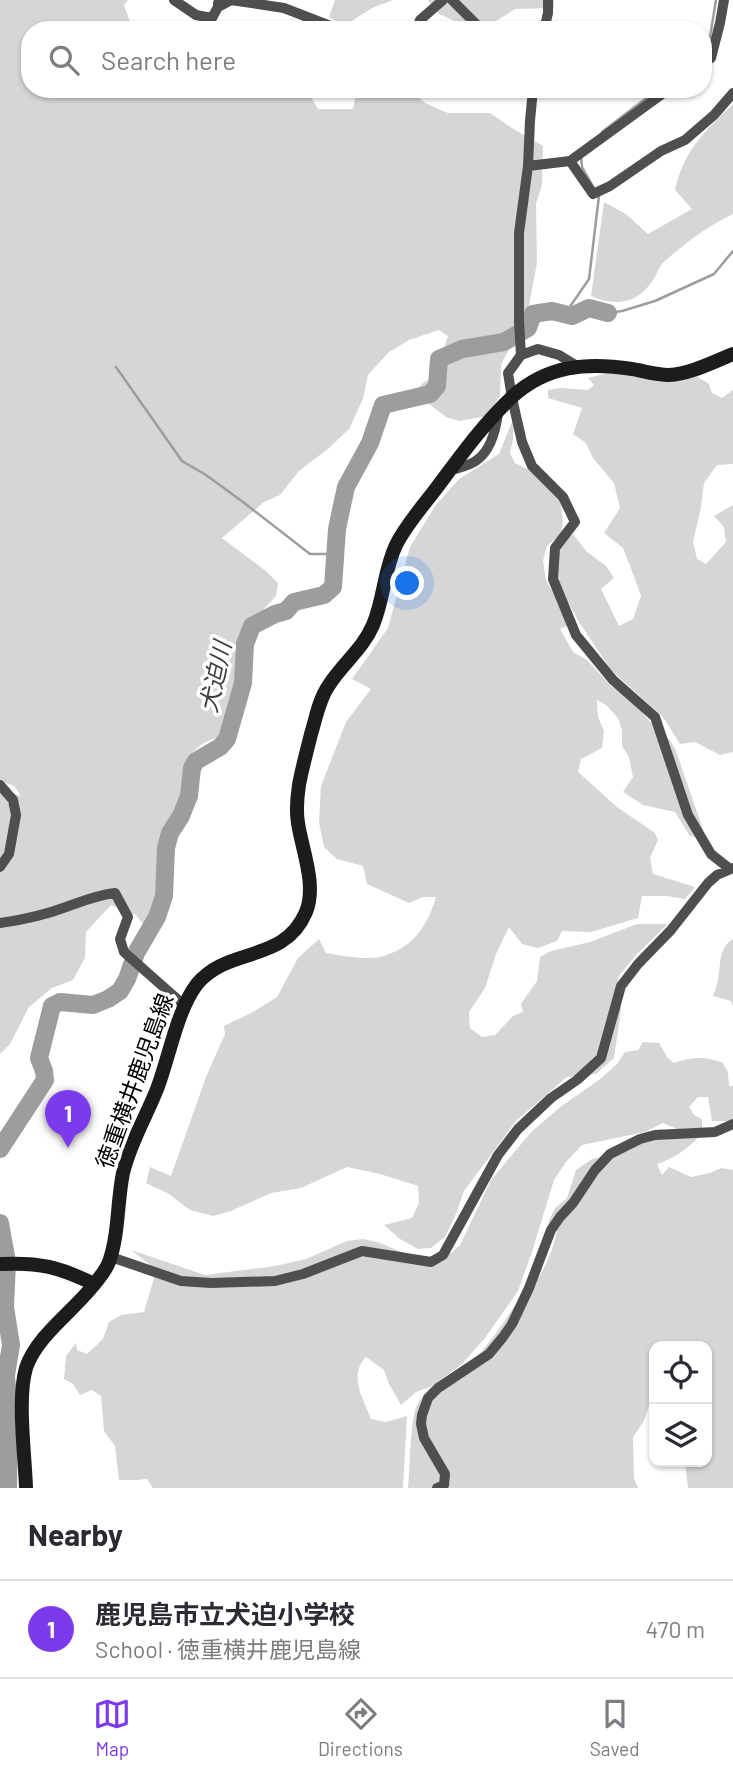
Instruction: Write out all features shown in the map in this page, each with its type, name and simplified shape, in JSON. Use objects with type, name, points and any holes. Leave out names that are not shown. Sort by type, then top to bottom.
[{"type":"main road","name":"徳重横井鹿児島線","points":[[26,1488],[22,1407],[26,1368],[44,1338],[103,1274],[111,1257],[124,1171],[185,1006],[196,985],[209,972],[226,962],[263,951],[285,940],[309,905],[309,884],[296,810],[304,764],[323,695],[367,637],[380,606],[397,543],[449,471],[498,412],[521,389],[551,373],[577,366],[605,365],[669,375],[695,369],[733,354]]},
{"type":"main road","points":[[0,1264],[30,1263],[50,1266],[68,1271],[94,1284]]},
{"type":"street","points":[[174,0],[196,15],[212,18],[218,4],[231,0],[284,8],[318,21]]},
{"type":"street","points":[[420,21],[443,0]]},
{"type":"street","points":[[452,0],[473,21]]},
{"type":"street","points":[[546,21],[548,0]]},
{"type":"street","points":[[712,54],[724,0]]},
{"type":"street","points":[[570,161],[593,194],[610,186],[661,151],[685,140],[714,115],[733,93]]},
{"type":"street","points":[[521,355],[519,233],[528,166],[533,98]]},
{"type":"street","points":[[528,166],[570,161],[656,98]]},
{"type":"street","points":[[577,366],[559,355],[538,349],[521,355],[508,373],[522,442],[532,466],[563,497],[575,522],[555,548],[553,579],[576,635],[613,680],[655,717],[688,815],[711,854],[732,869]]},
{"type":"street","points":[[0,785],[13,800],[16,816],[9,854],[0,867]]},
{"type":"street","points":[[111,1257],[181,1281],[211,1283],[275,1281],[303,1274],[362,1251],[431,1262],[438,1259],[443,1255],[498,1155],[518,1129],[551,1098],[577,1080],[601,1058],[621,986],[708,883],[717,875],[732,869]]},
{"type":"street","points":[[0,923],[65,908],[96,895],[115,893],[128,918],[120,939],[124,951],[185,1006]]},
{"type":"street","points":[[437,1488],[443,1485],[445,1474],[424,1438],[421,1424],[428,1398],[438,1388],[489,1354],[503,1337],[529,1288],[551,1230],[595,1170],[610,1154],[640,1139],[655,1135],[715,1132],[733,1124]]},
{"type":"shaded area","points":[[0,0],[128,0],[124,5],[130,21],[21,21],[21,98],[311,98],[318,109],[353,109],[355,98],[419,98],[448,113],[490,113],[543,146],[542,185],[536,204],[537,263],[528,310],[501,365],[500,396],[487,416],[459,421],[446,417],[414,392],[434,377],[448,336],[439,330],[409,340],[389,352],[368,375],[363,399],[349,429],[299,471],[280,495],[264,502],[222,538],[278,583],[276,596],[264,609],[221,735],[202,744],[188,756],[183,793],[165,832],[158,892],[151,915],[145,927],[136,915],[111,905],[86,932],[85,958],[73,980],[52,988],[29,1007],[10,1044],[0,1054],[0,788],[21,796],[14,786],[0,781]]},
{"type":"shaded area","points":[[335,0],[393,0],[372,8],[352,21],[336,21],[329,17]]},
{"type":"shaded area","points":[[428,0],[554,0],[554,8],[515,9],[496,21],[455,21],[439,14]]},
{"type":"shaded area","points":[[733,104],[733,214],[706,229],[673,254],[661,265],[647,288],[633,299],[609,302],[591,296],[604,202],[626,214],[648,234],[692,209],[675,190],[679,176],[696,142]]},
{"type":"shaded area","points":[[608,373],[652,378],[695,375],[709,384],[712,393],[722,398],[733,390],[733,464],[717,465],[704,483],[693,542],[697,559],[706,564],[726,542],[724,527],[714,516],[733,505],[733,752],[720,755],[695,742],[680,744],[663,717],[611,670],[560,588],[555,560],[563,542],[573,534],[586,551],[606,566],[614,578],[601,589],[619,626],[633,619],[641,596],[623,548],[604,533],[620,508],[614,483],[593,458],[586,443],[573,434],[582,408],[548,398],[548,390],[588,390],[594,385],[588,378]]},
{"type":"shaded area","points":[[514,417],[510,453],[515,463],[529,470],[560,499],[563,520],[561,534],[547,546],[543,561],[546,580],[571,624],[560,629],[573,652],[587,660],[670,740],[706,838],[690,836],[675,812],[643,805],[623,792],[633,777],[629,757],[622,746],[622,730],[618,718],[597,700],[598,717],[604,731],[602,748],[581,759],[578,772],[617,807],[655,833],[658,840],[650,858],[653,874],[695,887],[685,899],[642,896],[638,918],[591,932],[562,931],[557,941],[538,948],[522,944],[509,927],[496,954],[485,988],[469,1012],[470,1028],[482,1037],[495,1035],[513,1016],[523,1012],[521,1004],[537,981],[540,957],[551,951],[590,942],[637,924],[668,924],[618,977],[621,1010],[614,1058],[596,1074],[567,1077],[516,1121],[464,1191],[445,1237],[431,1248],[418,1249],[400,1239],[384,1225],[412,1218],[419,1203],[418,1186],[347,1167],[301,1188],[271,1193],[213,1216],[190,1210],[169,1194],[146,1183],[150,1167],[171,1176],[206,1077],[225,1034],[224,1026],[277,997],[298,958],[319,939],[326,953],[360,958],[380,957],[409,942],[428,918],[436,897],[423,897],[409,903],[367,884],[363,866],[337,859],[324,847],[319,822],[321,786],[346,722],[371,689],[352,679],[388,628],[410,547],[435,506],[459,479],[499,454]]},
{"type":"shaded area","points":[[733,939],[733,1006],[731,1001],[713,996],[722,952]]},
{"type":"shaded area","points":[[643,1042],[659,1043],[674,1063],[699,1058],[723,1063],[728,1072],[729,1086],[733,1086],[733,1121],[712,1121],[708,1097],[698,1097],[689,1107],[694,1115],[702,1119],[702,1128],[677,1129],[663,1123],[645,1132],[582,1145],[554,1180],[518,1291],[485,1338],[461,1365],[432,1386],[416,1392],[401,1405],[384,1370],[366,1357],[358,1372],[358,1379],[371,1419],[386,1422],[407,1416],[403,1488],[153,1488],[147,1479],[119,1480],[115,1446],[104,1431],[101,1396],[92,1390],[80,1395],[73,1384],[64,1379],[66,1356],[76,1343],[77,1350],[87,1354],[103,1339],[109,1322],[121,1315],[144,1312],[154,1278],[149,1264],[131,1250],[205,1275],[306,1259],[347,1241],[363,1239],[407,1254],[434,1258],[451,1253],[460,1245],[491,1180],[532,1131],[599,1080],[617,1064],[625,1052],[638,1050]]},
{"type":"shaded area","points":[[660,1129],[699,1137],[680,1153],[657,1164],[662,1175],[669,1167],[691,1177],[721,1168],[733,1170],[733,1488],[688,1488],[686,1467],[712,1467],[712,1341],[649,1341],[649,1406],[644,1421],[633,1437],[634,1478],[638,1488],[408,1488],[412,1430],[418,1403],[480,1353],[537,1280],[549,1256],[557,1230],[548,1223],[555,1208],[567,1198],[576,1170],[592,1159],[624,1152],[647,1141]]},
{"type":"waterway","points":[[712,25],[716,0]]},
{"type":"waterway","points":[[602,132],[646,98]]},
{"type":"waterway","points":[[581,156],[582,167],[594,188]]},
{"type":"waterway","points":[[565,314],[589,279],[598,194]]},
{"type":"waterway","points":[[608,313],[655,301],[714,274],[733,251]]},
{"type":"waterway","name":"犬迫川","points":[[0,1149],[45,1080],[39,1058],[52,1006],[60,1002],[93,1005],[120,991],[136,953],[157,917],[164,896],[166,848],[170,833],[189,796],[192,768],[196,761],[220,747],[227,739],[243,683],[245,644],[252,626],[286,611],[294,602],[324,595],[333,587],[337,529],[346,487],[370,443],[383,405],[430,394],[437,386],[439,359],[462,349],[504,342],[528,328],[533,314],[552,311],[572,316],[589,308],[608,313]]},
{"type":"waterway","points":[[116,367],[182,461],[206,475],[310,554],[336,554]]},
{"type":"waterway","name":"犬迫川","points":[[0,1223],[7,1262],[5,1307],[11,1345],[6,1375],[9,1421],[8,1488]]},
{"type":"place","name":"鹿児島市立犬迫小学校","points":[[68,1148]]}]
